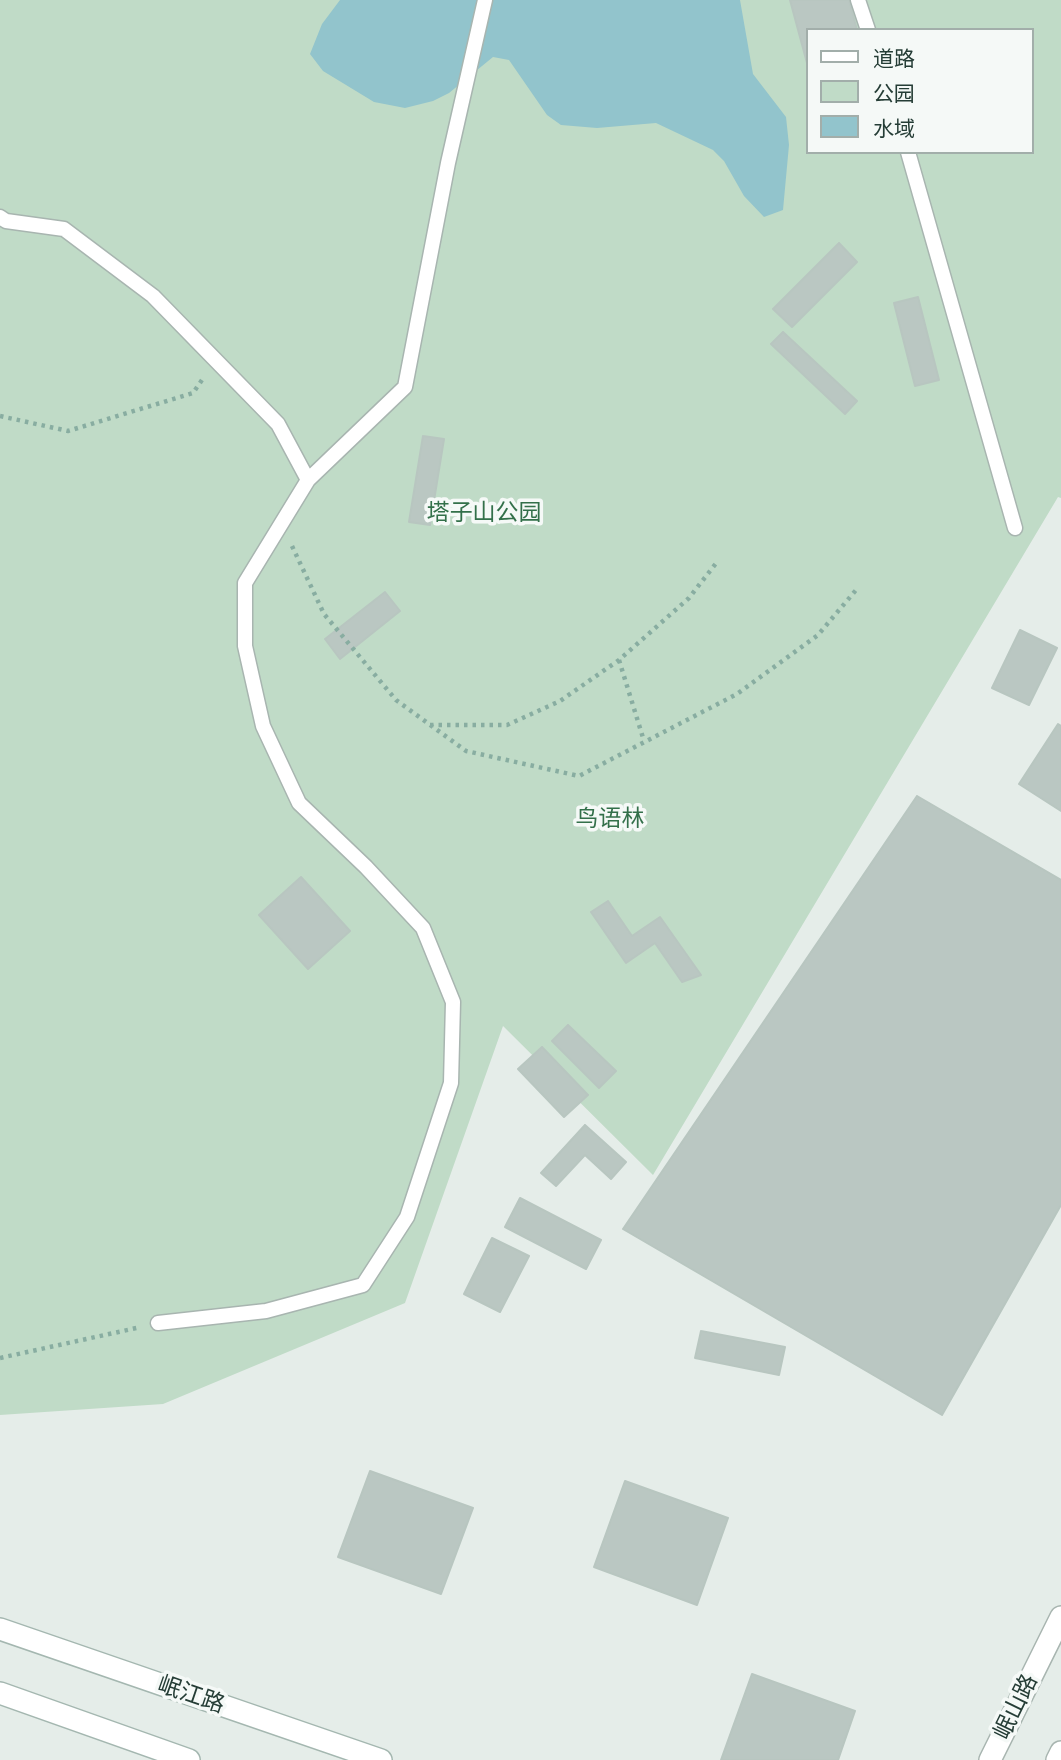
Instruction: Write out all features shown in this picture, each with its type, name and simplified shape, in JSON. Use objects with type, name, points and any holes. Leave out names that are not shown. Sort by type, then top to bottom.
[{"type":"main road","name":"岷山路","points":[[990,1760],[1061,1617]]},
{"type":"main road","name":"岷江路","points":[[0,1629],[381,1760]]},
{"type":"main road","points":[[0,1693],[189,1760]]},
{"type":"main road","points":[[1057,1760],[1061,1752]]},
{"type":"lane","points":[[159,1324],[266,1311],[363,1285],[407,1217],[451,1083],[453,1002],[423,928],[366,867],[299,803],[263,726],[244,646],[245,583],[307,480],[405,387],[448,163],[485,0]]},
{"type":"lane","points":[[858,0],[867,28]]},
{"type":"lane","points":[[909,154],[1015,528]]},
{"type":"lane","points":[[0,217],[6,221],[64,229],[152,296],[278,424],[307,480]]},
{"type":"path","points":[[0,416],[68,431],[192,393],[215,362]]},
{"type":"path","points":[[281,523],[324,614],[396,700],[466,751],[579,776],[737,694],[818,635],[856,590]]},
{"type":"path","points":[[429,725],[507,725],[560,701],[619,660],[689,598],[717,562]]},
{"type":"path","points":[[619,660],[644,741]]},
{"type":"path","points":[[0,1358],[159,1324]]},
{"type":"green space","name":"塔子山公园","points":[[0,0],[1061,0],[1061,498],[1058,497],[653,1175],[503,1026],[405,1303],[163,1404],[0,1415]]},
{"type":"water","points":[[340,0],[740,0],[753,74],[786,117],[789,145],[783,210],[764,217],[744,196],[724,161],[713,150],[656,123],[597,128],[561,125],[547,115],[509,60],[493,57],[449,93],[433,101],[405,108],[374,102],[323,71],[310,54],[322,24]]},
{"type":"building","points":[[790,0],[849,0],[856,28],[806,28],[806,59]]},
{"type":"building","points":[[839,243],[857,262],[792,327],[773,309]]},
{"type":"building","points":[[918,297],[939,380],[915,386],[894,303]]},
{"type":"building","points":[[783,332],[857,401],[845,414],[771,344]]},
{"type":"building","points":[[423,436],[444,439],[430,525],[409,522]]},
{"type":"building","points":[[385,592],[400,611],[340,659],[325,639]]},
{"type":"building","points":[[1020,630],[1057,648],[1029,705],[992,688]]},
{"type":"building","points":[[1058,724],[1061,726],[1061,811],[1019,784]]},
{"type":"building","points":[[917,796],[1061,880],[1061,1205],[942,1415],[623,1229]]},
{"type":"building","points":[[301,877],[350,931],[308,969],[259,915]]},
{"type":"building","points":[[608,901],[632,936],[660,917],[701,975],[682,982],[655,943],[626,963],[591,912]]},
{"type":"building","points":[[568,1025],[616,1071],[599,1088],[552,1041]]},
{"type":"building","points":[[542,1047],[588,1095],[564,1117],[518,1069]]},
{"type":"building","points":[[585,1125],[626,1162],[611,1179],[585,1155],[556,1186],[541,1173]]},
{"type":"building","points":[[520,1198],[601,1240],[586,1269],[505,1227]]},
{"type":"building","points":[[492,1238],[529,1256],[500,1312],[464,1294]]},
{"type":"building","points":[[701,1331],[785,1347],[779,1375],[695,1358]]},
{"type":"building","points":[[370,1471],[473,1508],[441,1594],[338,1557]]},
{"type":"building","points":[[625,1481],[728,1518],[697,1605],[594,1567]]},
{"type":"building","points":[[752,1674],[855,1711],[838,1760],[721,1760]]},
{"type":"park label","name":"鸟语林","points":[[610,819]]}]
